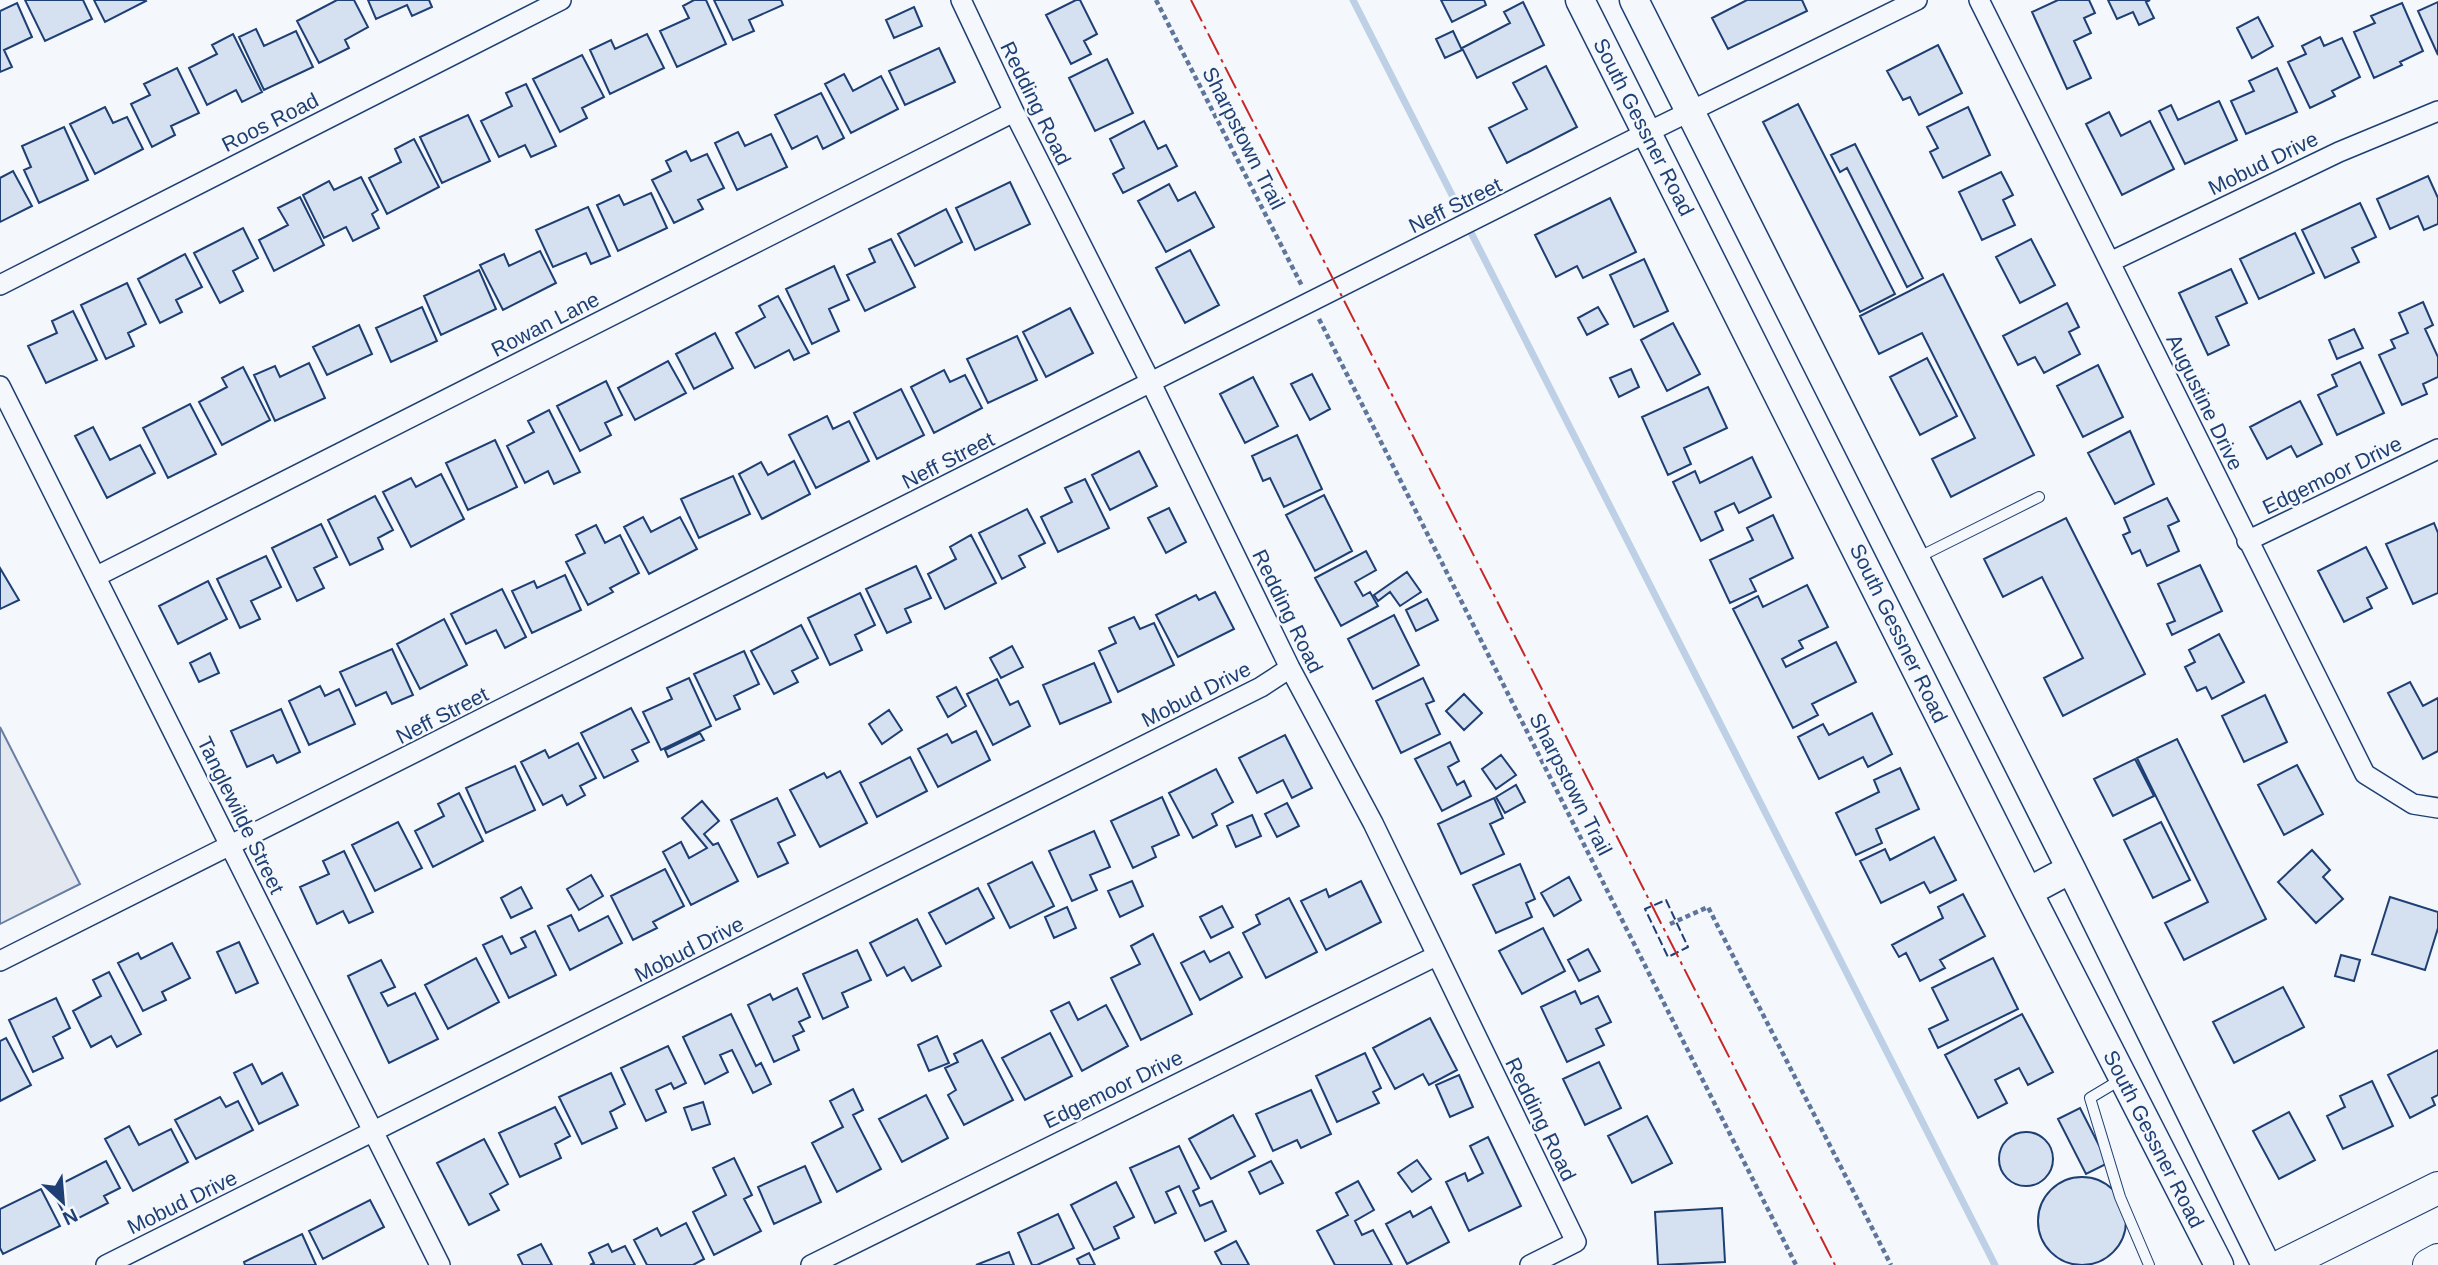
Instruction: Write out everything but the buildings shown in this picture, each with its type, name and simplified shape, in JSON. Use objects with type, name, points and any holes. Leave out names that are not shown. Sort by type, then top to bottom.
[{"type":"main road","name":"South Gessner Road","points":[[1580,0],[2028,892],[2219,1265]]},
{"type":"main road","name":"South Gessner Road","points":[[1634,0],[2071,869],[2266,1265]]},
{"type":"main road","points":[[1848,530],[1889,510]]},
{"type":"main road","points":[[2028,892],[2071,869]]},
{"type":"main road","points":[[2283,1265],[2438,1188]]},
{"type":"main road","points":[[2429,1265],[2438,1261]]},
{"type":"street","name":"Roos Road","points":[[0,285],[561,0]]},
{"type":"street","name":"Redding Road","points":[[961,0],[1290,668],[1373,822],[1576,1242],[1530,1265]]},
{"type":"street","name":"Neff Street","points":[[0,961],[1646,133],[1917,0]]},
{"type":"street","name":"Augustine Drive","points":[[1979,0],[2365,774],[2413,804],[2438,807]]},
{"type":"street","name":"Mobud Drive","points":[[2110,262],[2339,152],[2438,111]]},
{"type":"street","name":"Rowan Lane","points":[[97,576],[1014,112]]},
{"type":"street","name":"Tanglewilde Street","points":[[2,394],[97,576],[440,1265]]},
{"type":"street","name":"Edgemoor Drive","points":[[2247,541],[2438,449]]},
{"type":"street","name":"Mobud Drive","points":[[106,1265],[1261,687],[1290,668]]},
{"type":"street","name":"Edgemoor Drive","points":[[811,1265],[1436,956]]},
{"type":"lane","points":[[1914,560],[2039,497]]},
{"type":"lane","points":[[2123,1078],[2090,1098],[2120,1197],[2150,1265]]},
{"type":"path","name":"Sharpstown Trail","points":[[1156,0],[1304,290]]},
{"type":"path","name":"Sharpstown Trail","points":[[1319,318],[1796,1265]]},
{"type":"path","points":[[1670,923],[1707,907],[1891,1265]]},
{"type":"shaded area","points":[[0,727],[80,884],[0,924]]},
{"type":"waterway","points":[[1353,0],[1995,1265]]},
{"type":"fence","points":[[1666,900],[1688,947],[1668,957],[1645,909],[1666,900]]},
{"type":"power","points":[[1191,0],[1835,1265]]}]
